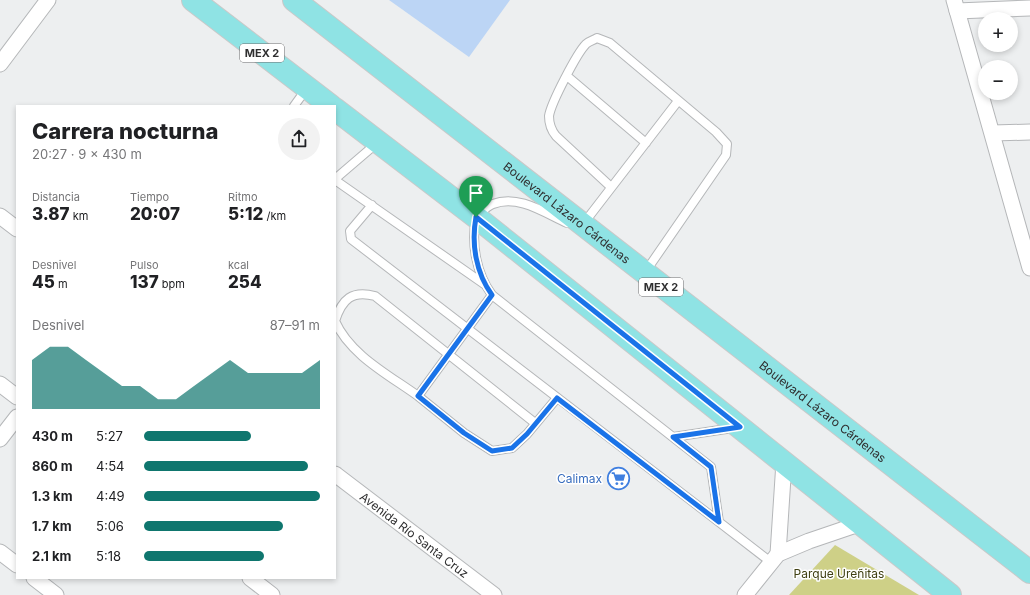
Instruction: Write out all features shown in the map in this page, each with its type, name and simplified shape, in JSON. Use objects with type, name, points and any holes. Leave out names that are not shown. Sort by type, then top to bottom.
[{"type":"main road","name":"MEX 2","points":[[193,0],[330,105]]},
{"type":"main road","name":"Boulevard Lázaro Cárdenas","points":[[283,0],[300,5],[1030,572]]},
{"type":"main road","points":[[336,110],[476,217],[862,523],[950,595]]},
{"type":"street","points":[[0,64],[48,0]]},
{"type":"street","points":[[1029,260],[956,6],[1030,8]]},
{"type":"street","points":[[993,133],[1030,132]]},
{"type":"street","points":[[0,216],[16,228]]},
{"type":"street","points":[[0,384],[16,396]]},
{"type":"street","points":[[0,439],[16,418]]},
{"type":"street","points":[[775,558],[784,462]]},
{"type":"street","name":"Avenida Río Santa Cruz","points":[[336,475],[494,595]]},
{"type":"street","points":[[745,595],[775,558],[809,541],[862,523]]},
{"type":"street","points":[[0,552],[16,564]]},
{"type":"street","points":[[35,579],[56,595]]},
{"type":"street","points":[[251,579],[272,595]]},
{"type":"lane","points":[[611,187],[551,130],[550,111],[567,76],[586,44],[597,38],[610,44],[716,132],[727,144],[727,151],[644,273]]},
{"type":"lane","points":[[567,76],[646,143]]},
{"type":"lane","points":[[295,105],[307,88]]},
{"type":"lane","points":[[484,284],[473,235],[476,217],[492,204],[506,200],[520,202],[590,231],[611,187],[678,101]]},
{"type":"lane","points":[[336,178],[378,142]]},
{"type":"lane","points":[[336,180],[484,284],[492,295],[711,467],[719,522]]},
{"type":"lane","points":[[372,205],[350,230],[351,239],[719,522],[775,558]]},
{"type":"lane","points":[[336,317],[338,310],[351,296],[363,293],[375,296],[535,424]]},
{"type":"lane","points":[[418,396],[492,295]]},
{"type":"lane","points":[[336,324],[339,331],[357,352],[418,396],[464,433],[492,451],[512,448],[557,398]]},
{"type":"lane","points":[[673,437],[740,427]]},
{"type":"green space","name":"Parque Ureñitas","points":[[835,545],[919,595],[789,595]]},
{"type":"building","points":[[389,0],[510,0],[469,57]]},
{"type":"place","name":"Calimax","points":[[618,478]]},
{"type":"route","points":[[476,217],[740,427],[673,437],[711,467],[719,522],[557,398],[527,434],[512,448],[492,451],[464,433],[418,396],[492,295],[484,284],[480,271],[473,235],[476,217]]}]
